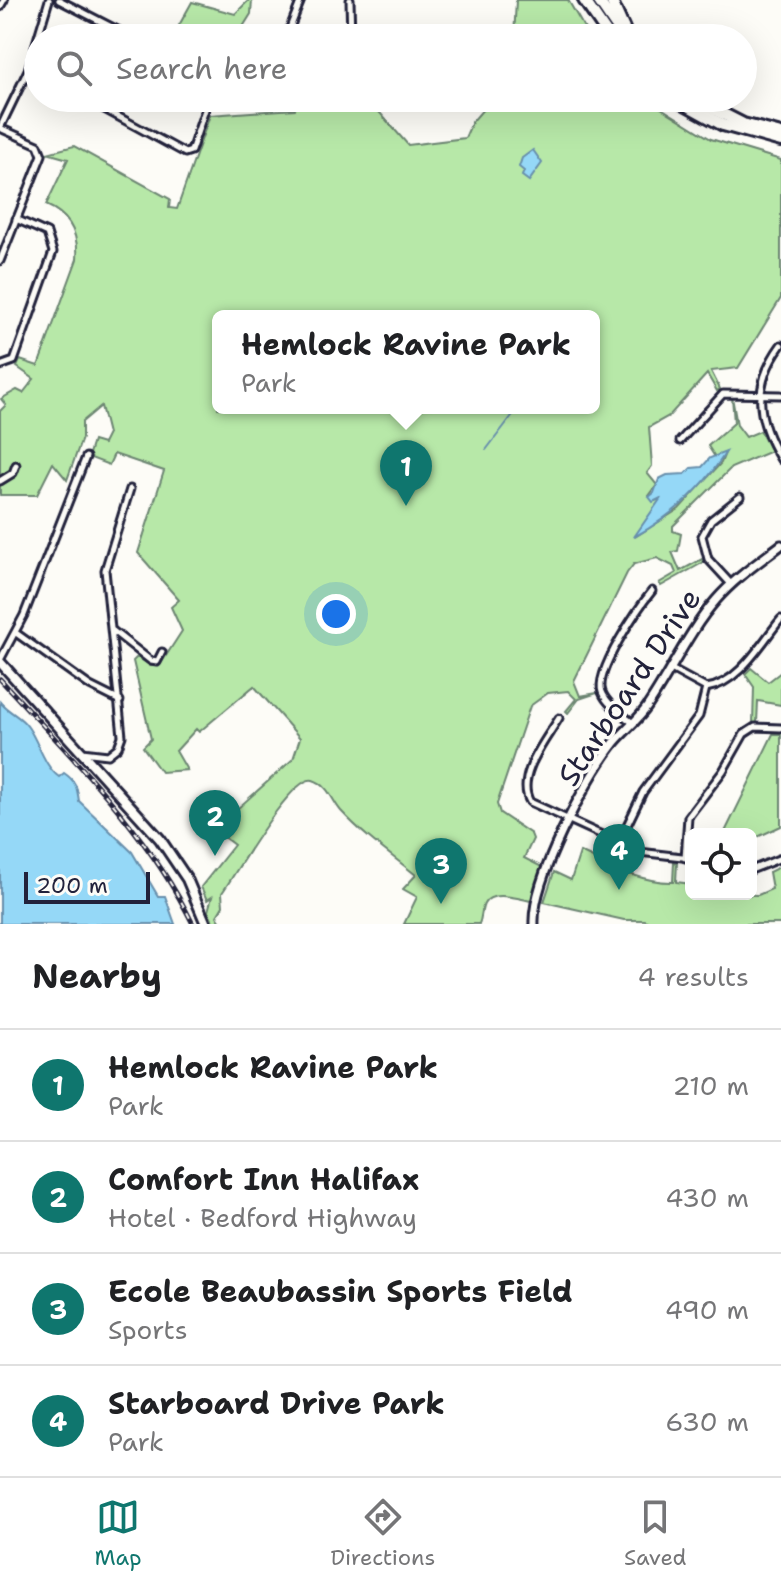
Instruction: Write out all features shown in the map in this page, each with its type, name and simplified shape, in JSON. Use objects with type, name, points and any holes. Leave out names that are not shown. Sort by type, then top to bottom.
[{"type":"highway","points":[[584,0],[602,24]]},
{"type":"highway","points":[[591,0],[604,24]]},
{"type":"highway","points":[[598,0],[616,24]]},
{"type":"highway","points":[[611,0],[620,24]]},
{"type":"highway","points":[[699,112],[723,125],[781,141]]},
{"type":"highway","points":[[719,112],[743,124],[781,134]]},
{"type":"main road","points":[[0,661],[174,856],[206,924]]},
{"type":"street","points":[[0,7],[4,0]]},
{"type":"street","points":[[42,24],[49,0]]},
{"type":"street","points":[[59,0],[106,24]]},
{"type":"street","points":[[292,24],[301,0]]},
{"type":"street","points":[[350,0],[351,24]]},
{"type":"street","points":[[0,261],[42,150],[0,128],[24,78]]},
{"type":"street","points":[[110,112],[185,153],[191,151],[196,143],[205,112]]},
{"type":"street","points":[[0,366],[14,361],[53,252],[47,233],[16,219]]},
{"type":"street","points":[[781,345],[763,374],[759,395],[763,427],[781,460]]},
{"type":"street","points":[[680,441],[723,394],[781,395]]},
{"type":"street","points":[[0,661],[16,633],[86,457]]},
{"type":"street","points":[[2,481],[16,465]]},
{"type":"street","points":[[81,752],[103,757],[118,747],[123,734],[105,570],[130,489]]},
{"type":"street","points":[[731,584],[708,559],[702,536],[711,520],[740,497]]},
{"type":"street","name":"Starboard Drive","points":[[534,924],[536,900],[568,821],[591,776],[671,669],[696,626],[731,584],[781,545]]},
{"type":"street","points":[[633,723],[603,695],[601,680],[631,621],[652,591]]},
{"type":"street","points":[[671,669],[706,688],[722,684],[741,669],[781,619]]},
{"type":"street","points":[[112,631],[151,661],[157,662],[162,652]]},
{"type":"street","points":[[16,633],[90,686],[120,701]]},
{"type":"street","points":[[618,844],[643,792],[699,716],[706,688]]},
{"type":"street","points":[[559,718],[540,749],[524,788],[530,802],[618,844],[656,856],[685,858]]},
{"type":"street","points":[[688,828],[688,817],[723,771],[744,734],[755,727],[781,728]]},
{"type":"street","points":[[757,868],[781,858]]},
{"type":"green space","points":[[252,0],[251,14],[245,24],[180,24],[192,2],[235,14]]},
{"type":"green space","points":[[516,0],[568,0],[582,24],[515,24]]},
{"type":"green space","points":[[379,112],[408,145],[465,138],[481,112],[668,112],[711,139],[781,160],[781,298],[738,368],[711,371],[720,389],[717,391],[707,374],[669,416],[649,427],[652,466],[647,473],[657,485],[649,496],[654,501],[661,499],[635,537],[679,509],[721,463],[725,453],[715,457],[708,446],[734,423],[732,397],[737,425],[746,437],[760,431],[771,451],[731,468],[673,526],[673,531],[681,534],[678,551],[672,552],[680,571],[702,559],[704,562],[661,586],[659,583],[676,573],[673,566],[657,558],[634,564],[627,573],[574,681],[580,696],[597,693],[579,699],[568,713],[566,711],[576,699],[568,691],[548,693],[530,706],[497,804],[500,813],[531,834],[533,839],[524,858],[542,867],[531,901],[506,896],[488,899],[479,924],[404,924],[417,897],[403,889],[416,875],[358,828],[341,811],[327,789],[313,780],[304,782],[292,793],[264,828],[222,893],[223,906],[217,916],[222,924],[214,924],[208,911],[212,897],[207,900],[201,887],[234,845],[225,838],[230,832],[219,825],[293,759],[300,738],[254,686],[199,732],[196,729],[176,751],[187,770],[161,772],[143,747],[151,739],[133,661],[137,657],[151,666],[160,665],[182,631],[171,607],[179,600],[138,553],[164,471],[114,454],[109,465],[88,457],[93,441],[103,444],[108,434],[101,406],[82,422],[82,438],[67,480],[53,463],[37,495],[0,495],[0,411],[6,405],[1,399],[17,390],[23,393],[34,379],[17,367],[20,360],[38,366],[77,259],[71,226],[61,214],[46,205],[68,159],[47,153],[74,146],[170,199],[169,208],[177,209],[210,115]]},
{"type":"green space","points":[[751,668],[768,682],[781,672],[781,705],[758,701],[757,723],[753,724],[754,687],[745,674]]},
{"type":"green space","points":[[773,734],[781,734],[781,826],[757,837],[757,828],[727,828]]},
{"type":"green space","points":[[580,852],[625,872],[661,882],[673,882],[674,862],[677,863],[676,882],[685,883],[685,900],[757,900],[757,895],[772,889],[769,872],[781,866],[781,924],[650,924],[645,920],[624,920],[544,902],[554,872],[571,880]]},
{"type":"water","points":[[533,150],[542,163],[529,181],[522,176],[524,171],[519,167],[522,158]]},
{"type":"water","points":[[726,452],[685,501],[661,521],[634,537],[661,498],[653,502],[649,497],[654,493],[659,479],[667,475],[685,474],[691,468],[702,467],[710,458]]},
{"type":"water","points":[[0,702],[25,723],[54,772],[59,777],[64,773],[73,782],[79,801],[132,852],[158,896],[165,896],[175,924],[0,924]]},
{"type":"waterway","points":[[486,450],[513,414]]},
{"type":"railway","points":[[0,679],[130,825],[174,889],[193,924]]},
{"type":"place","name":"Hemlock Ravine Park","points":[[406,506]]},
{"type":"place","name":"Comfort Inn Halifax","points":[[215,856]]},
{"type":"place","name":"Starboard Drive Park","points":[[619,890]]},
{"type":"place","name":"Ecole Beaubassin Sports Field","points":[[441,904]]}]
